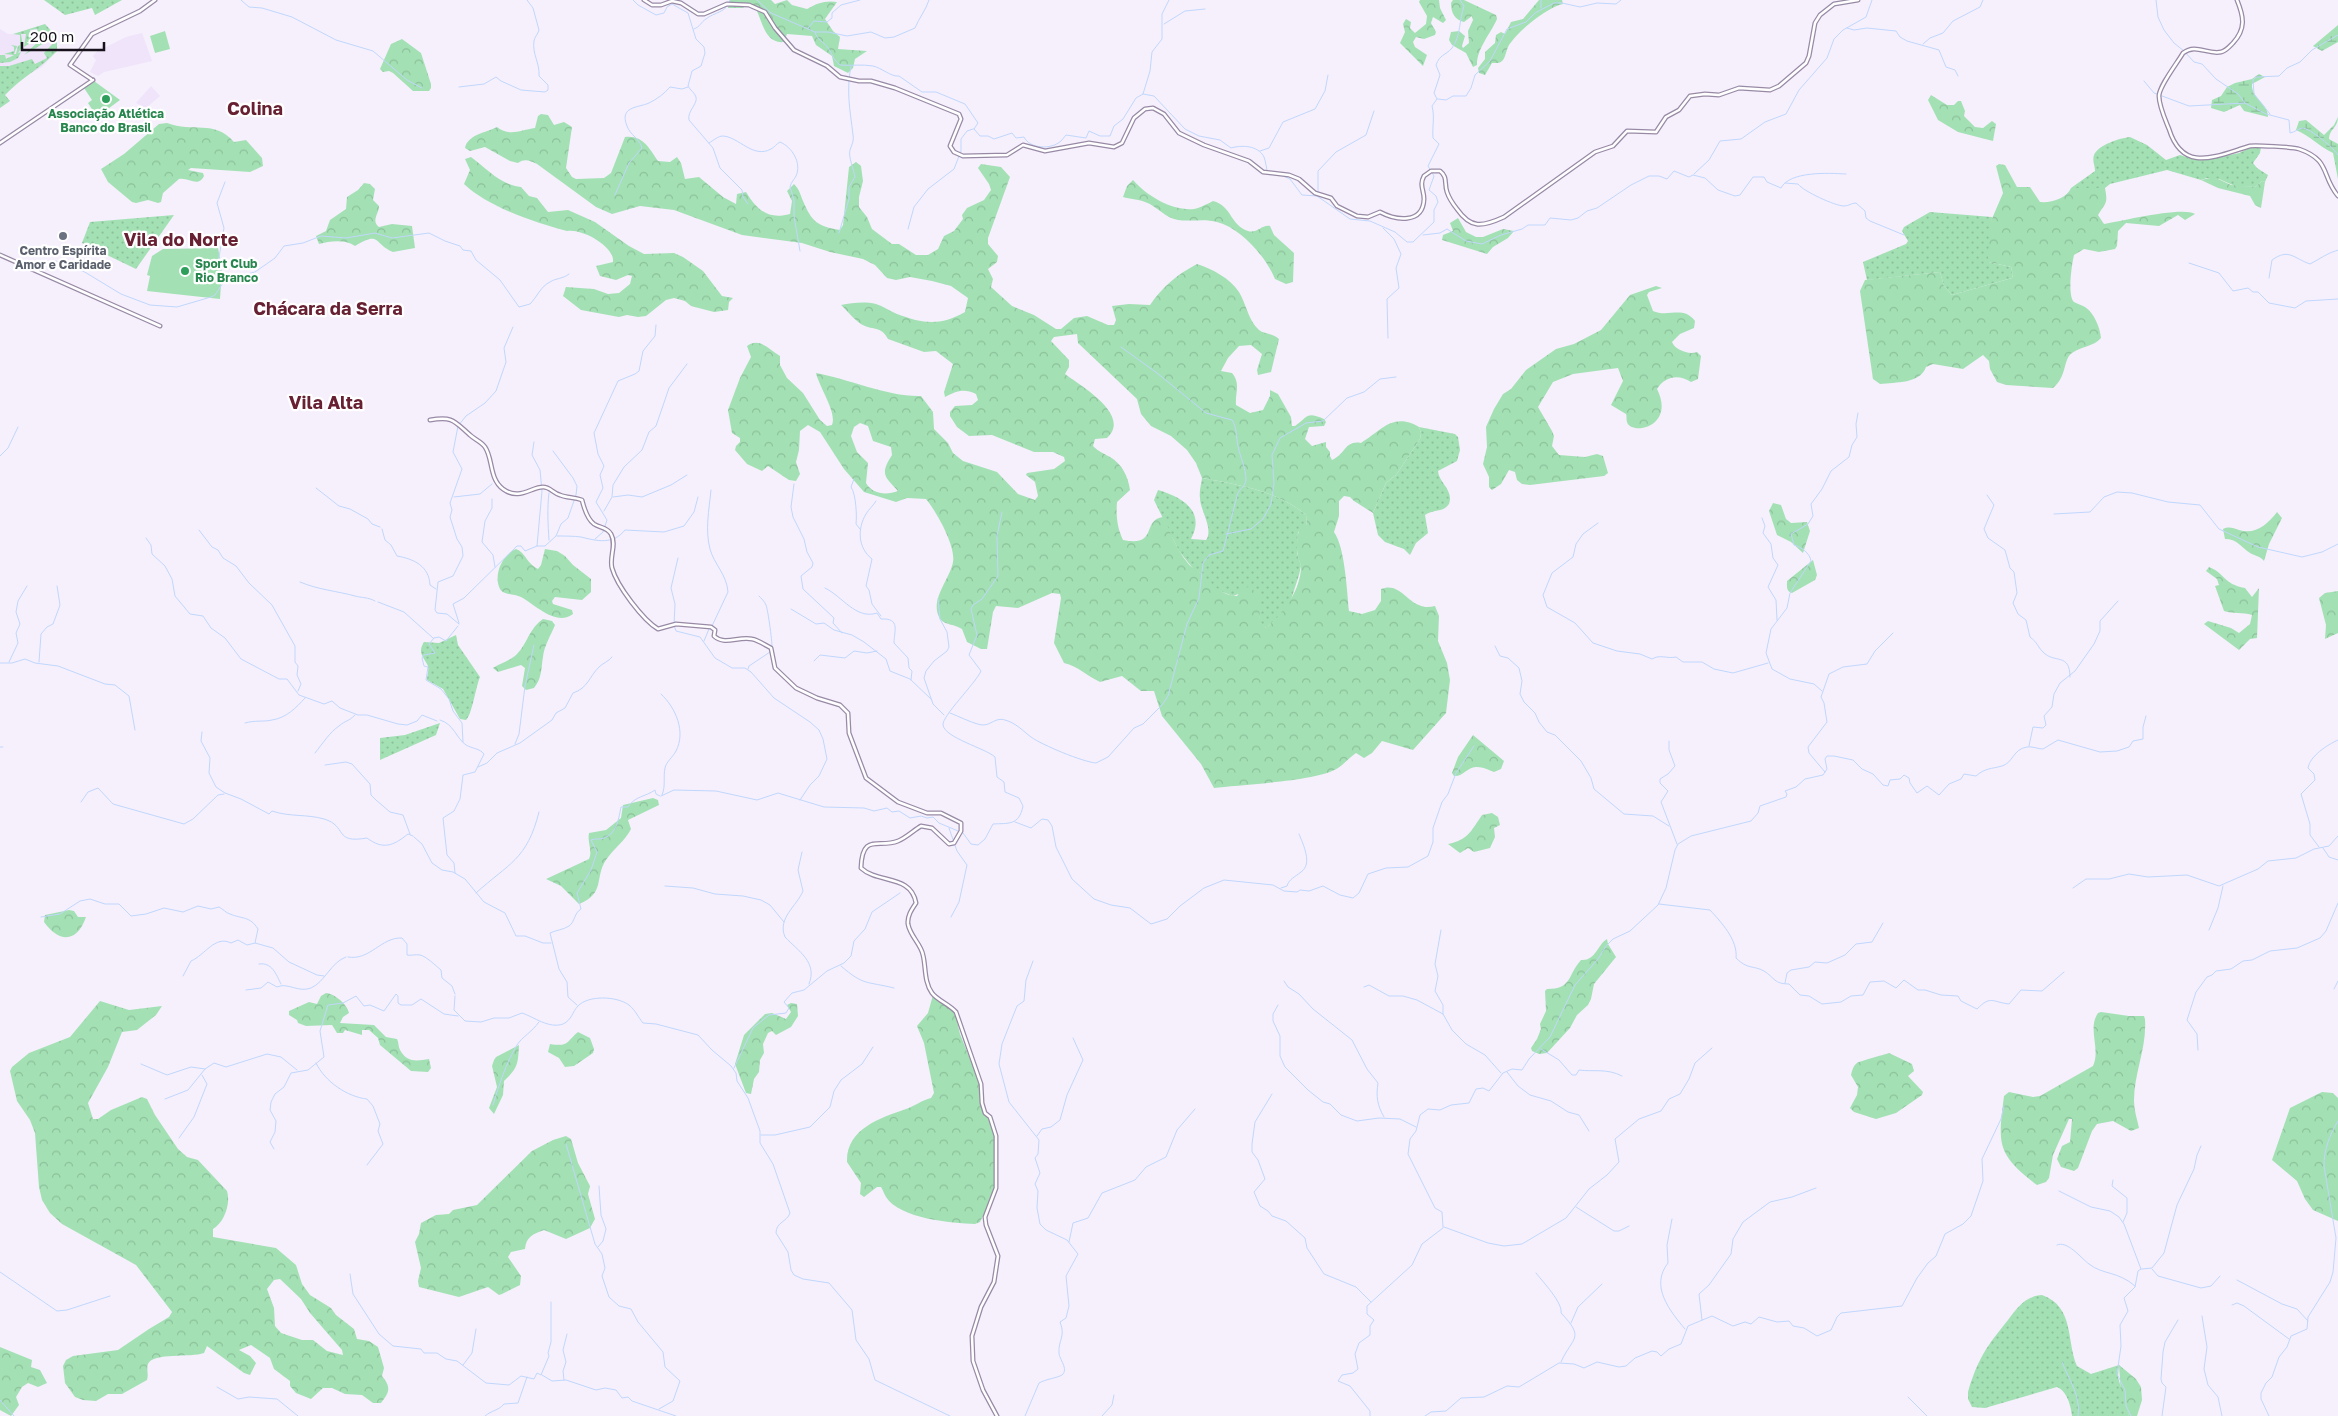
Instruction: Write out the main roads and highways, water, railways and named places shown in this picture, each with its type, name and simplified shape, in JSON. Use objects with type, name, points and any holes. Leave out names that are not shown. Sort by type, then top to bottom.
[{"type":"waterway","points":[[241,0],[249,7],[262,8],[292,17],[336,40],[373,51],[407,80],[422,88]]},
{"type":"waterway","points":[[459,87],[484,84],[496,77],[521,90],[545,92],[548,90],[548,85],[539,76],[534,46],[534,40],[539,30],[533,8],[527,0]]},
{"type":"waterway","points":[[633,0],[656,15],[664,13],[667,7],[672,4],[688,13],[696,39],[704,47],[705,53],[701,66],[692,71],[688,86],[696,100],[689,120],[713,148],[720,168],[742,190],[743,197],[748,204]]},
{"type":"waterway","points":[[694,29],[704,20],[723,10],[730,0]]},
{"type":"waterway","points":[[757,0],[771,13],[815,32],[828,32],[847,36],[871,32],[885,38],[894,37],[915,28],[929,0]]},
{"type":"waterway","points":[[808,28],[814,21],[827,22],[832,18],[832,13],[841,5],[860,0]]},
{"type":"waterway","points":[[974,129],[980,136],[988,136],[994,139],[1012,133],[1016,138],[1024,137],[1031,144],[1041,147],[1057,144],[1066,135],[1086,138],[1089,131],[1100,136],[1110,136],[1114,126],[1123,119],[1136,98],[1143,94],[1150,71],[1152,52],[1162,39],[1162,14],[1169,0]]},
{"type":"waterway","points":[[1437,99],[1434,93],[1440,75],[1436,65],[1441,57],[1452,48],[1457,38],[1464,6],[1460,0]]},
{"type":"waterway","points":[[1541,0],[1541,8]]},
{"type":"waterway","points":[[1438,99],[1446,100],[1453,96],[1466,96],[1475,75],[1490,61],[1507,29],[1526,22],[1535,13],[1554,3],[1580,7],[1597,3],[1616,4],[1621,0]]},
{"type":"waterway","points":[[1694,174],[1709,160],[1720,141],[1741,139],[1765,122],[1786,114],[1799,90],[1827,58],[1834,39],[1843,30],[1866,17],[1872,0]]},
{"type":"waterway","points":[[1923,44],[1930,38],[1943,33],[1953,21],[1980,7],[1983,0]]},
{"type":"waterway","points":[[2156,0],[2158,17],[2164,30],[2174,43],[2194,62],[2202,64],[2216,79],[2238,94],[2245,103]]},
{"type":"waterway","points":[[1164,24],[1185,11],[1205,9]]},
{"type":"waterway","points":[[1847,28],[1854,30],[1867,28],[1896,31],[1900,37],[1907,41],[1939,50],[1946,67],[1955,70],[1958,76]]},
{"type":"waterway","points":[[815,32],[840,65],[873,66],[899,76],[922,92],[936,92],[965,104],[978,123],[974,129]]},
{"type":"waterway","points":[[2270,114],[2254,94],[2253,80],[2256,77],[2279,76],[2287,68],[2300,62],[2312,50],[2338,35]]},
{"type":"waterway","points":[[839,233],[849,199],[849,187],[855,177],[850,160],[853,139],[849,92],[851,66]]},
{"type":"waterway","points":[[1260,151],[1269,148],[1283,122],[1315,109],[1325,91],[1328,75]]},
{"type":"waterway","points":[[2144,81],[2154,93],[2189,106],[2245,103],[2266,114],[2289,120],[2290,133],[2302,128],[2310,131],[2327,143],[2338,155]]},
{"type":"waterway","points":[[615,195],[629,163],[642,148],[627,126],[625,119],[628,111],[645,105],[663,94],[670,87],[682,89],[688,87]]},
{"type":"waterway","points":[[1143,94],[1154,96],[1185,129],[1199,136],[1220,140],[1231,148],[1244,146],[1258,150],[1264,157],[1268,173],[1276,175]]},
{"type":"waterway","points":[[1283,176],[1290,179],[1302,195],[1317,196],[1350,219],[1370,221],[1395,232],[1407,242],[1413,242],[1434,222],[1434,210],[1438,202],[1436,196],[1429,190],[1434,176],[1428,166],[1439,144],[1433,138],[1432,106],[1437,99]]},
{"type":"waterway","points":[[1318,193],[1318,171],[1336,152],[1366,135],[1374,111]]},
{"type":"waterway","points":[[908,229],[914,207],[928,189],[954,169],[961,151],[961,139],[967,131],[973,129]]},
{"type":"waterway","points":[[709,143],[723,136],[729,137],[752,150],[764,151],[771,149],[780,142],[792,152],[798,166],[798,171],[790,187],[794,200],[794,216],[800,251]]},
{"type":"waterway","points":[[1423,235],[1440,233],[1447,229],[1466,241],[1482,244],[1528,225],[1545,225],[1550,218],[1571,220],[1578,218],[1649,176],[1659,176],[1667,179],[1674,171],[1689,177],[1693,175],[1705,178],[1718,190],[1735,196],[1740,195],[1753,177],[1764,177],[1767,182],[1781,188],[1792,178],[1810,174],[1846,174]]},
{"type":"waterway","points":[[223,280],[219,257],[224,228],[217,203],[225,182]]},
{"type":"waterway","points":[[1785,183],[1798,184],[1812,194],[1840,205],[1846,206],[1856,203],[1865,211],[1866,218],[1870,221],[1904,235]]},
{"type":"waterway","points":[[1383,228],[1394,239],[1401,254],[1396,268],[1399,288],[1387,299],[1388,338]]},
{"type":"waterway","points":[[56,261],[70,269],[83,271],[121,294],[150,305],[177,307],[215,295],[225,280],[255,272],[275,258],[284,246],[303,243],[321,236],[346,238],[375,233],[392,238],[429,233],[460,246],[463,250],[471,251],[476,260],[500,280],[519,307],[530,304],[547,284],[569,274]]},
{"type":"waterway","points":[[18,250],[38,254]]},
{"type":"waterway","points":[[2269,278],[2272,260],[2278,256],[2287,254],[2310,264],[2338,250]]},
{"type":"waterway","points":[[2189,263],[2219,273],[2233,291],[2248,288],[2253,292],[2258,292],[2269,303],[2295,308],[2306,301],[2338,299]]},
{"type":"waterway","points":[[595,539],[603,532],[607,520],[596,502],[603,488],[600,475],[604,466],[598,454],[594,433],[618,381],[639,371],[643,351],[655,336],[656,325]]},
{"type":"waterway","points":[[459,624],[447,614],[437,613],[435,610],[438,582],[453,576],[463,556],[462,547],[457,539],[450,517],[452,510],[450,503],[462,469],[453,452],[458,426],[466,416],[485,403],[496,391],[506,362],[504,348],[513,327]]},
{"type":"waterway","points":[[950,713],[980,725],[986,725],[1002,719],[1009,721],[1044,744],[1096,763],[1108,757],[1134,728],[1143,724],[1162,705],[1168,696],[1187,624],[1199,598],[1203,563],[1209,555],[1223,551],[1238,494],[1245,483],[1246,476],[1238,446],[1236,429],[1232,420],[1206,413],[1157,373],[1121,347]]},
{"type":"waterway","points":[[604,511],[612,497],[613,485],[624,467],[642,450],[649,432],[656,426],[669,388],[687,364]]},
{"type":"waterway","points":[[1226,534],[1251,529],[1263,519],[1271,504],[1274,483],[1272,455],[1280,438],[1306,423],[1323,421],[1347,398],[1364,392],[1380,379],[1396,377]]},
{"type":"waterway","points":[[1822,691],[1814,684],[1790,679],[1772,669],[1766,653],[1771,629],[1787,608],[1790,593],[1811,561],[1805,551],[1794,545],[1791,534],[1808,524],[1813,516],[1811,504],[1822,489],[1831,471],[1849,457],[1852,445],[1857,437],[1856,424],[1858,413]]},
{"type":"waterway","points":[[0,456],[8,448],[18,427]]},
{"type":"waterway","points":[[534,442],[532,455],[540,470],[542,491],[537,546]]},
{"type":"waterway","points":[[459,623],[453,604],[464,598],[517,546],[521,546],[525,551],[537,546],[545,546],[556,536],[561,524],[568,518],[577,486],[553,451]]},
{"type":"waterway","points":[[613,497],[628,495],[642,497],[671,485],[687,475]]},
{"type":"waterway","points":[[854,479],[851,487],[855,500],[856,524],[860,529]]},
{"type":"waterway","points":[[454,497],[480,494],[492,484]]},
{"type":"waterway","points":[[794,484],[791,507],[793,517],[813,563],[812,567],[801,576],[803,589],[834,618],[833,623],[842,633]]},
{"type":"waterway","points":[[316,488],[339,506],[350,509],[368,519],[372,524],[380,527]]},
{"type":"waterway","points":[[711,490],[708,520],[710,549],[725,580],[728,592],[712,626]]},
{"type":"waterway","points":[[2054,514],[2090,512],[2104,497],[2117,492],[2132,493],[2168,502],[2200,505],[2219,529],[2258,547],[2302,557],[2322,552],[2338,544]]},
{"type":"waterway","points":[[549,493],[549,540]]},
{"type":"waterway","points":[[1987,495],[1994,505],[1984,529],[1988,538],[2005,550],[2010,568],[2014,572],[2017,593],[2013,603],[2018,614],[2026,620],[2030,637],[2043,652],[2067,664],[2070,677]]},
{"type":"waterway","points":[[557,536],[604,541],[615,538],[625,530],[664,532],[684,526],[694,512],[698,497]]},
{"type":"waterway","points":[[492,499],[492,508],[485,521],[482,542],[493,555],[495,567]]},
{"type":"waterway","points":[[876,501],[863,520],[860,538],[867,555],[872,559],[866,586],[869,590],[872,604],[881,616]]},
{"type":"waterway","points":[[661,796],[674,790],[716,791],[757,800],[778,793],[824,807],[864,808],[874,811],[887,808],[892,812],[899,811],[910,818],[921,816],[933,817],[939,823],[963,833],[971,844],[978,845],[985,839],[993,824],[1008,823],[1016,820],[1023,806],[1019,798],[1005,792],[1004,782],[997,777],[995,757],[951,734],[945,730],[943,725],[948,715],[981,671],[969,655],[977,635],[971,609],[973,605],[982,599],[998,576],[997,536],[1002,512]]},
{"type":"waterway","points":[[1762,518],[1765,526],[1763,533],[1771,544],[1773,558],[1778,565],[1768,587],[1776,600],[1777,620]]},
{"type":"waterway","points":[[1598,523],[1583,534],[1576,544],[1573,557],[1552,573],[1543,595],[1547,607],[1575,623],[1593,643],[1617,651],[1640,654],[1652,659],[1676,657],[1683,662],[1702,662],[1714,669],[1733,673],[1768,663]]},
{"type":"waterway","points":[[382,529],[385,540],[391,545],[397,556],[415,561],[424,568],[430,585],[436,589]]},
{"type":"waterway","points":[[199,530],[212,547],[218,550],[223,558],[236,566],[249,583],[272,605],[295,646],[295,662],[298,666],[297,675],[301,684],[298,691]]},
{"type":"waterway","points":[[146,538],[151,545],[152,554],[165,566],[172,579],[175,596],[190,614],[203,616],[211,628],[225,638],[241,659],[279,679],[287,679],[299,695],[324,704],[332,701],[340,708],[358,715],[367,715],[407,725],[417,721],[422,715],[437,721]]},
{"type":"waterway","points":[[678,558],[671,588],[675,604],[674,625],[676,631],[700,637],[715,658],[732,668],[745,668],[751,672],[774,698],[819,730],[827,759],[819,776],[800,800]]},
{"type":"waterway","points":[[300,582],[321,589],[375,601]]},
{"type":"waterway","points":[[9,662],[18,643],[16,633],[20,624],[16,612],[18,601],[27,586]]},
{"type":"waterway","points":[[39,662],[41,634],[47,627],[53,624],[60,605],[57,586]]},
{"type":"waterway","points":[[825,588],[856,610],[862,613],[877,613],[881,619],[887,619],[894,623],[894,643],[908,658],[909,668],[912,671],[911,680]]},
{"type":"waterway","points":[[759,596],[767,608],[772,649]]},
{"type":"waterway","points":[[938,599],[940,619],[947,632],[949,647],[947,651],[934,661],[926,671],[924,678],[933,704],[944,715]]},
{"type":"waterway","points":[[2029,746],[2033,727],[2043,728],[2046,725],[2044,716],[2052,707],[2054,694],[2060,683],[2075,671],[2094,644],[2100,631],[2100,621],[2118,601]]},
{"type":"waterway","points":[[378,602],[404,612],[433,638]]},
{"type":"waterway","points":[[791,609],[816,624],[824,623],[834,630],[852,635],[864,642],[886,659],[890,671],[910,679],[932,700]]},
{"type":"waterway","points":[[434,638],[439,637],[446,641],[458,626]]},
{"type":"waterway","points":[[704,641],[709,629]]},
{"type":"waterway","points":[[1825,772],[1809,753],[1808,747],[1827,722],[1824,703],[1821,697],[1829,674],[1843,667],[1867,664],[1875,651],[1893,633]]},
{"type":"waterway","points":[[434,638],[429,644],[435,653],[424,655],[422,658],[424,666],[428,667],[426,680],[441,689],[449,699],[453,711],[462,723],[463,742]]},
{"type":"waterway","points":[[515,744],[519,734],[525,686],[534,645]]},
{"type":"waterway","points":[[1495,646],[1500,656],[1508,658],[1519,668],[1522,681],[1520,694],[1524,702],[1535,713],[1547,732],[1555,735],[1581,761],[1591,778],[1594,789],[1624,814],[1653,816],[1669,826]]},
{"type":"waterway","points":[[814,661],[820,655],[845,658],[854,651],[867,653],[877,651]]},
{"type":"waterway","points":[[748,669],[749,666],[770,652]]},
{"type":"waterway","points":[[478,767],[487,763],[497,753],[520,743],[552,720],[556,713],[565,708],[573,693],[582,688],[599,667],[612,657]]},
{"type":"waterway","points":[[0,663],[12,663],[25,659],[35,663],[58,666],[105,684],[115,685],[129,696],[135,730]]},
{"type":"waterway","points":[[661,694],[675,713],[680,728],[679,744],[664,771],[662,795]]},
{"type":"waterway","points":[[245,723],[269,721],[282,717],[305,698]]},
{"type":"waterway","points":[[315,753],[333,731],[355,715]]},
{"type":"waterway","points":[[1443,1227],[1442,1212],[1435,1208],[1408,1154],[1410,1139],[1416,1131],[1420,1115],[1428,1109],[1440,1110],[1451,1105],[1469,1103],[1476,1089],[1483,1088],[1489,1091],[1503,1073],[1512,1069],[1522,1070],[1529,1059],[1550,1037],[1575,985],[1598,959],[1606,946],[1613,939],[1630,931],[1658,905],[1666,888],[1678,844],[1691,836],[1751,821],[1758,813],[1760,806],[1786,797],[1785,791],[1796,787],[1805,779],[1823,775],[1827,769],[1825,759],[1827,756],[1853,760],[1862,769],[1873,774],[1883,785],[1888,786],[1890,780],[1900,779],[1904,775],[1909,778],[1917,793],[1927,786],[1939,795],[1949,784],[1961,779],[1964,774],[1976,776],[1985,770],[2006,764],[2022,748],[2043,749],[2058,740],[2100,752],[2117,751],[2129,747],[2133,741],[2143,739],[2143,727],[2146,716]]},
{"type":"waterway","points":[[440,720],[449,725],[466,745],[484,754],[475,772],[463,775],[460,799],[454,811],[443,818],[447,855],[454,863],[455,873]]},
{"type":"waterway","points":[[202,732],[201,741],[210,758],[209,773],[216,787],[225,793],[269,814],[272,811],[324,819],[331,822],[349,839],[367,838],[378,844],[388,845],[393,844],[408,834],[413,836]]},
{"type":"waterway","points":[[2319,847],[2310,835],[2310,824],[2301,794],[2315,780],[2314,774],[2308,768],[2312,759],[2324,748],[2338,740]]},
{"type":"waterway","points":[[1669,741],[1669,750],[1675,766],[1660,779],[1660,783],[1668,791],[1661,802],[1677,844]]},
{"type":"waterway","points":[[1015,822],[1031,828],[1042,819],[1048,820],[1052,826],[1056,847],[1072,879],[1094,899],[1111,905],[1130,908],[1151,924],[1167,919],[1180,906],[1204,888],[1224,880],[1273,885],[1284,891],[1297,892],[1300,890],[1309,891],[1323,886],[1340,895],[1353,898],[1359,893],[1368,874],[1386,868],[1408,867],[1428,856],[1433,842],[1433,828],[1442,802],[1448,794],[1456,773],[1474,746]]},
{"type":"waterway","points":[[325,765],[346,762],[352,764],[370,784],[371,795],[390,812],[403,815],[410,834]]},
{"type":"waterway","points":[[81,802],[88,792],[98,788],[113,804],[184,824],[193,819],[218,795],[224,794]]},
{"type":"waterway","points":[[577,1005],[568,997],[567,982],[559,969],[550,933],[569,926],[581,909],[577,893],[591,870],[597,852],[591,840],[604,838],[612,833],[617,825],[621,807],[628,807],[637,799],[655,790],[656,794],[660,796]]},
{"type":"waterway","points":[[476,893],[507,867],[522,851],[529,841],[539,812]]},
{"type":"waterway","points":[[949,828],[957,851],[967,865],[959,902],[951,917]]},
{"type":"waterway","points":[[1281,888],[1287,886],[1305,868],[1307,859],[1299,834]]},
{"type":"waterway","points":[[2073,888],[2086,879],[2109,879],[2129,874],[2148,877],[2187,875],[2219,886],[2258,869],[2268,861],[2296,858],[2314,849],[2329,846],[2338,836]]},
{"type":"waterway","points":[[414,837],[422,844],[432,863],[442,870],[453,872],[465,879],[484,902],[505,913],[516,936],[525,936],[543,943],[551,943]]},
{"type":"waterway","points":[[2323,848],[2329,857],[2338,860]]},
{"type":"waterway","points":[[802,852],[798,870],[803,891],[789,912],[783,930],[785,937],[801,952],[809,963],[811,969],[809,984]]},
{"type":"waterway","points":[[665,886],[693,888],[715,894],[743,896],[761,900],[770,905],[784,922]]},
{"type":"waterway","points":[[2209,930],[2218,908],[2223,886]]},
{"type":"waterway","points":[[734,1068],[753,1028],[769,1015],[786,1013],[789,1008],[784,1002],[792,993],[804,990],[827,971],[844,963],[851,956],[854,941],[865,929],[872,912],[900,893]]},
{"type":"waterway","points":[[41,917],[60,914],[80,901],[90,899],[105,904],[119,904],[131,916],[146,914],[164,908],[183,912],[198,906],[211,909],[219,907],[252,922],[258,929],[255,943]]},
{"type":"waterway","points":[[2198,1050],[2197,1034],[2187,1020],[2196,992],[2207,977],[2216,971],[2231,969],[2243,961],[2252,960],[2270,951],[2297,948],[2320,938],[2326,931],[2338,903]]},
{"type":"waterway","points":[[1659,904],[1710,910],[1732,938],[1736,958],[1740,962],[1764,971],[1777,982],[1789,984],[1800,995],[1809,996],[1822,1004],[1841,1002],[1851,996],[1863,995],[1870,982],[1884,981],[1896,988],[1904,980],[1918,990],[1941,995],[1958,996],[1961,1001],[1977,1009],[1989,1001],[2009,1004],[2021,990],[2042,991],[2064,972]]},
{"type":"waterway","points":[[1785,983],[1787,973],[1791,970],[1809,967],[1815,962],[1827,963],[1845,955],[1856,944],[1872,942],[1883,923]]},
{"type":"waterway","points":[[1441,930],[1435,964],[1438,976],[1435,991],[1443,1005],[1443,1014]]},
{"type":"waterway","points":[[348,957],[363,956],[388,941],[402,938],[407,944],[407,955],[420,955],[431,961],[441,970],[442,978],[452,986],[455,994]]},
{"type":"waterway","points":[[183,976],[191,961],[210,947],[220,942],[231,943],[238,940],[247,945],[255,943],[273,948],[289,962],[317,975],[324,976]]},
{"type":"waterway","points":[[246,990],[261,988],[268,982],[277,987],[311,988],[336,963],[346,957]]},
{"type":"waterway","points":[[1025,1416],[1039,1383],[1064,1373],[1064,1367],[1059,1355],[1062,1335],[1060,1322],[1066,1318],[1069,1306],[1066,1276],[1078,1254],[1067,1240],[1046,1230],[1040,1224],[1037,1208],[1038,1191],[1035,1184],[1040,1173],[1035,1158],[1038,1154],[1039,1140],[1009,1102],[999,1064],[1002,1044],[1017,1006],[1024,1001],[1026,980],[1033,961]]},
{"type":"waterway","points":[[259,964],[270,967],[281,984]]},
{"type":"waterway","points":[[841,966],[860,980],[894,988]]},
{"type":"waterway","points":[[1284,981],[1288,987],[1299,994],[1313,1009],[1352,1040],[1367,1069],[1378,1083],[1378,1100],[1384,1117]]},
{"type":"waterway","points":[[2334,989],[2338,981]]},
{"type":"waterway","points":[[1364,987],[1369,985],[1389,996],[1403,996],[1417,1000],[1443,1014],[1452,1030],[1466,1044],[1485,1055],[1501,1073]]},
{"type":"waterway","points":[[274,1149],[270,1142],[275,1132],[276,1121],[270,1110],[271,1102],[275,1094],[284,1087],[291,1073],[308,1070],[324,1057],[320,1031],[328,1005],[343,1003],[356,996],[364,1006],[370,1005],[384,1011],[396,994],[398,996],[398,1003],[401,1005],[412,1005],[421,999],[444,1014],[458,1016]]},
{"type":"waterway","points":[[455,996],[454,1010],[465,1021],[481,1022],[494,1018],[509,1018],[522,1013],[547,1024],[558,1025],[568,1020],[576,1008],[583,1002],[595,998],[610,998],[629,1005],[643,1023],[656,1024],[698,1035],[731,1066],[736,1073],[737,1081],[748,1098],[760,1131],[760,1143],[773,1164],[790,1213],[778,1226],[776,1233],[788,1252],[791,1270],[794,1275],[803,1279],[829,1283],[852,1310],[856,1340],[869,1359],[875,1380],[950,1416]]},
{"type":"waterway","points":[[1278,1005],[1273,1014],[1273,1021],[1280,1036],[1280,1056],[1285,1067],[1308,1090],[1323,1102],[1330,1104],[1341,1115],[1357,1121],[1379,1118],[1400,1119],[1416,1127]]},
{"type":"waterway","points":[[493,1105],[503,1074],[513,1052],[519,1042],[539,1022]]},
{"type":"waterway","points":[[1037,1136],[1042,1129],[1051,1127],[1060,1120],[1067,1095],[1083,1060],[1073,1038]]},
{"type":"waterway","points":[[761,1135],[775,1135],[810,1127],[830,1107],[834,1091],[841,1080],[862,1064],[873,1047]]},
{"type":"waterway","points":[[1444,1227],[1488,1243],[1504,1246],[1522,1244],[1566,1218],[1589,1189],[1607,1175],[1619,1162],[1615,1139],[1639,1119],[1661,1111],[1669,1099],[1680,1094],[1689,1079],[1695,1063],[1712,1048]]},
{"type":"waterway","points":[[1541,1049],[1559,1060],[1572,1075],[1576,1075],[1579,1070],[1605,1071],[1622,1076]]},
{"type":"waterway","points":[[165,1099],[188,1090],[205,1069],[214,1063],[226,1067],[267,1054],[281,1057],[297,1070]]},
{"type":"waterway","points":[[316,1063],[331,1082],[345,1092],[367,1099],[373,1106],[380,1124],[378,1131],[383,1144],[367,1165]]},
{"type":"waterway","points":[[141,1064],[167,1075],[191,1067],[205,1069]]},
{"type":"waterway","points":[[1507,1072],[1518,1086],[1530,1095],[1551,1101],[1568,1112],[1579,1115],[1589,1131]]},
{"type":"waterway","points":[[179,1138],[194,1117],[207,1084],[202,1075]]},
{"type":"waterway","points":[[1272,1094],[1255,1122],[1252,1144],[1252,1152],[1258,1160],[1265,1179],[1254,1192],[1260,1206],[1272,1216],[1286,1221],[1305,1238],[1307,1248],[1324,1274],[1356,1287],[1371,1302]]},
{"type":"waterway","points":[[1425,1416],[1431,1412],[1446,1411],[1461,1398],[1484,1397],[1507,1386],[1519,1387],[1559,1363],[1574,1364],[1584,1368],[1597,1362],[1619,1367],[1626,1366],[1635,1358],[1652,1351],[1657,1352],[1661,1356],[1669,1349],[1681,1344],[1688,1326],[1712,1316],[1733,1326],[1745,1322],[1751,1324],[1759,1317],[1777,1322],[1789,1321],[1793,1326],[1804,1328],[1817,1336],[1831,1330],[1841,1313],[1902,1306],[1917,1278],[1936,1256],[1945,1234],[1963,1224],[1971,1216],[1983,1181],[1982,1159],[2001,1119],[2004,1106]]},
{"type":"waterway","points":[[1069,1242],[1073,1223],[1088,1218],[1102,1193],[1135,1180],[1146,1167],[1166,1157],[1177,1130],[1195,1109]]},
{"type":"waterway","points":[[2269,1416],[2261,1399],[2261,1393],[2266,1383],[2272,1377],[2279,1357],[2287,1347],[2291,1336],[2307,1329],[2308,1317],[2330,1282],[2333,1272],[2336,1238],[2324,1166],[2328,1143],[2338,1121]]},
{"type":"waterway","points":[[566,1144],[595,1244],[602,1254],[605,1268],[602,1276],[609,1297],[619,1306],[631,1309],[638,1322],[663,1352],[665,1367],[680,1381],[673,1401],[659,1409]]},
{"type":"waterway","points":[[2142,1269],[2152,1268],[2164,1253],[2177,1205],[2194,1169],[2201,1146]]},
{"type":"waterway","points":[[2113,1180],[2112,1186],[2127,1198],[2127,1213],[2123,1222]]},
{"type":"waterway","points":[[598,1247],[603,1241],[606,1229],[601,1215],[599,1186]]},
{"type":"waterway","points":[[1702,1320],[1699,1294],[1709,1285],[1731,1254],[1733,1239],[1743,1222],[1770,1202],[1792,1197],[1816,1188]]},
{"type":"waterway","points":[[2059,1191],[2091,1207],[2110,1211],[2119,1217],[2124,1224],[2141,1269]]},
{"type":"waterway","points":[[1576,1207],[1614,1231],[1619,1231],[1629,1226]]},
{"type":"waterway","points":[[1672,1219],[1667,1245],[1668,1263],[1663,1272],[1661,1289],[1668,1306],[1685,1329]]},
{"type":"waterway","points":[[1370,1416],[1370,1411],[1350,1386],[1338,1381],[1342,1375],[1353,1373],[1358,1369],[1355,1354],[1359,1343],[1370,1335],[1370,1326],[1374,1320],[1367,1314],[1367,1306],[1412,1265],[1422,1244],[1443,1228]]},
{"type":"waterway","points":[[2057,1245],[2061,1244],[2069,1247],[2094,1267],[2117,1275],[2135,1286]]},
{"type":"waterway","points":[[2131,1416],[2126,1406],[2125,1390],[2117,1374],[2121,1346],[2120,1325],[2128,1311],[2124,1298],[2135,1287],[2138,1271],[2141,1269]]},
{"type":"waterway","points":[[2152,1269],[2158,1276],[2201,1288],[2211,1286],[2220,1276]]},
{"type":"waterway","points":[[0,1272],[57,1311],[67,1310],[110,1296]]},
{"type":"waterway","points":[[1536,1273],[1556,1298],[1561,1313],[1575,1333],[1561,1362]]},
{"type":"waterway","points":[[350,1274],[353,1294],[379,1334],[393,1346],[421,1349],[424,1353],[437,1353],[446,1359],[457,1361],[486,1383],[509,1385],[521,1376],[534,1379],[537,1373],[541,1375],[549,1356],[551,1342],[551,1302]]},
{"type":"waterway","points":[[2237,1280],[2282,1304],[2297,1309],[2308,1321]]},
{"type":"waterway","points":[[1571,1323],[1578,1307],[1602,1284]]},
{"type":"waterway","points":[[2232,1305],[2237,1303],[2244,1306],[2289,1339]]},
{"type":"waterway","points":[[2202,1316],[2207,1347],[2204,1369],[2208,1385],[2218,1397],[2222,1416]]},
{"type":"waterway","points":[[2162,1416],[2166,1387],[2161,1379],[2163,1352],[2165,1342],[2178,1320]]},
{"type":"waterway","points":[[463,1365],[472,1353],[476,1329]]},
{"type":"waterway","points":[[564,1380],[563,1371],[566,1362],[563,1350],[567,1334]]},
{"type":"waterway","points":[[2062,1362],[2074,1388],[2078,1402],[2078,1416]]},
{"type":"waterway","points":[[542,1375],[552,1381],[566,1380],[596,1390],[605,1388],[616,1390],[622,1398],[628,1397],[632,1401],[676,1416]]},
{"type":"waterway","points":[[485,1416],[504,1404],[518,1403],[527,1377]]},
{"type":"waterway","points":[[217,1387],[238,1399],[249,1397],[277,1399],[298,1416]]},
{"type":"waterway","points":[[1102,1416],[1112,1405],[1114,1395]]},
{"type":"waterway","points":[[1908,1397],[1927,1416]]},
{"type":"waterway","points":[[0,1400],[14,1416]]},
{"type":"place","name":"Associação Atlética Banco do Brasil","points":[[106,99]]},
{"type":"place","name":"Centro Espírita Amor e Caridade","points":[[63,236]]},
{"type":"place","name":"Sport Club Rio Branco","points":[[185,271]]},
{"type":"district","name":"Colina","points":[[255,109]]},
{"type":"district","name":"Vila do Norte","points":[[181,240]]},
{"type":"district","name":"Chácara da Serra","points":[[328,309]]},
{"type":"district","name":"Vila Alta","points":[[326,403]]}]
